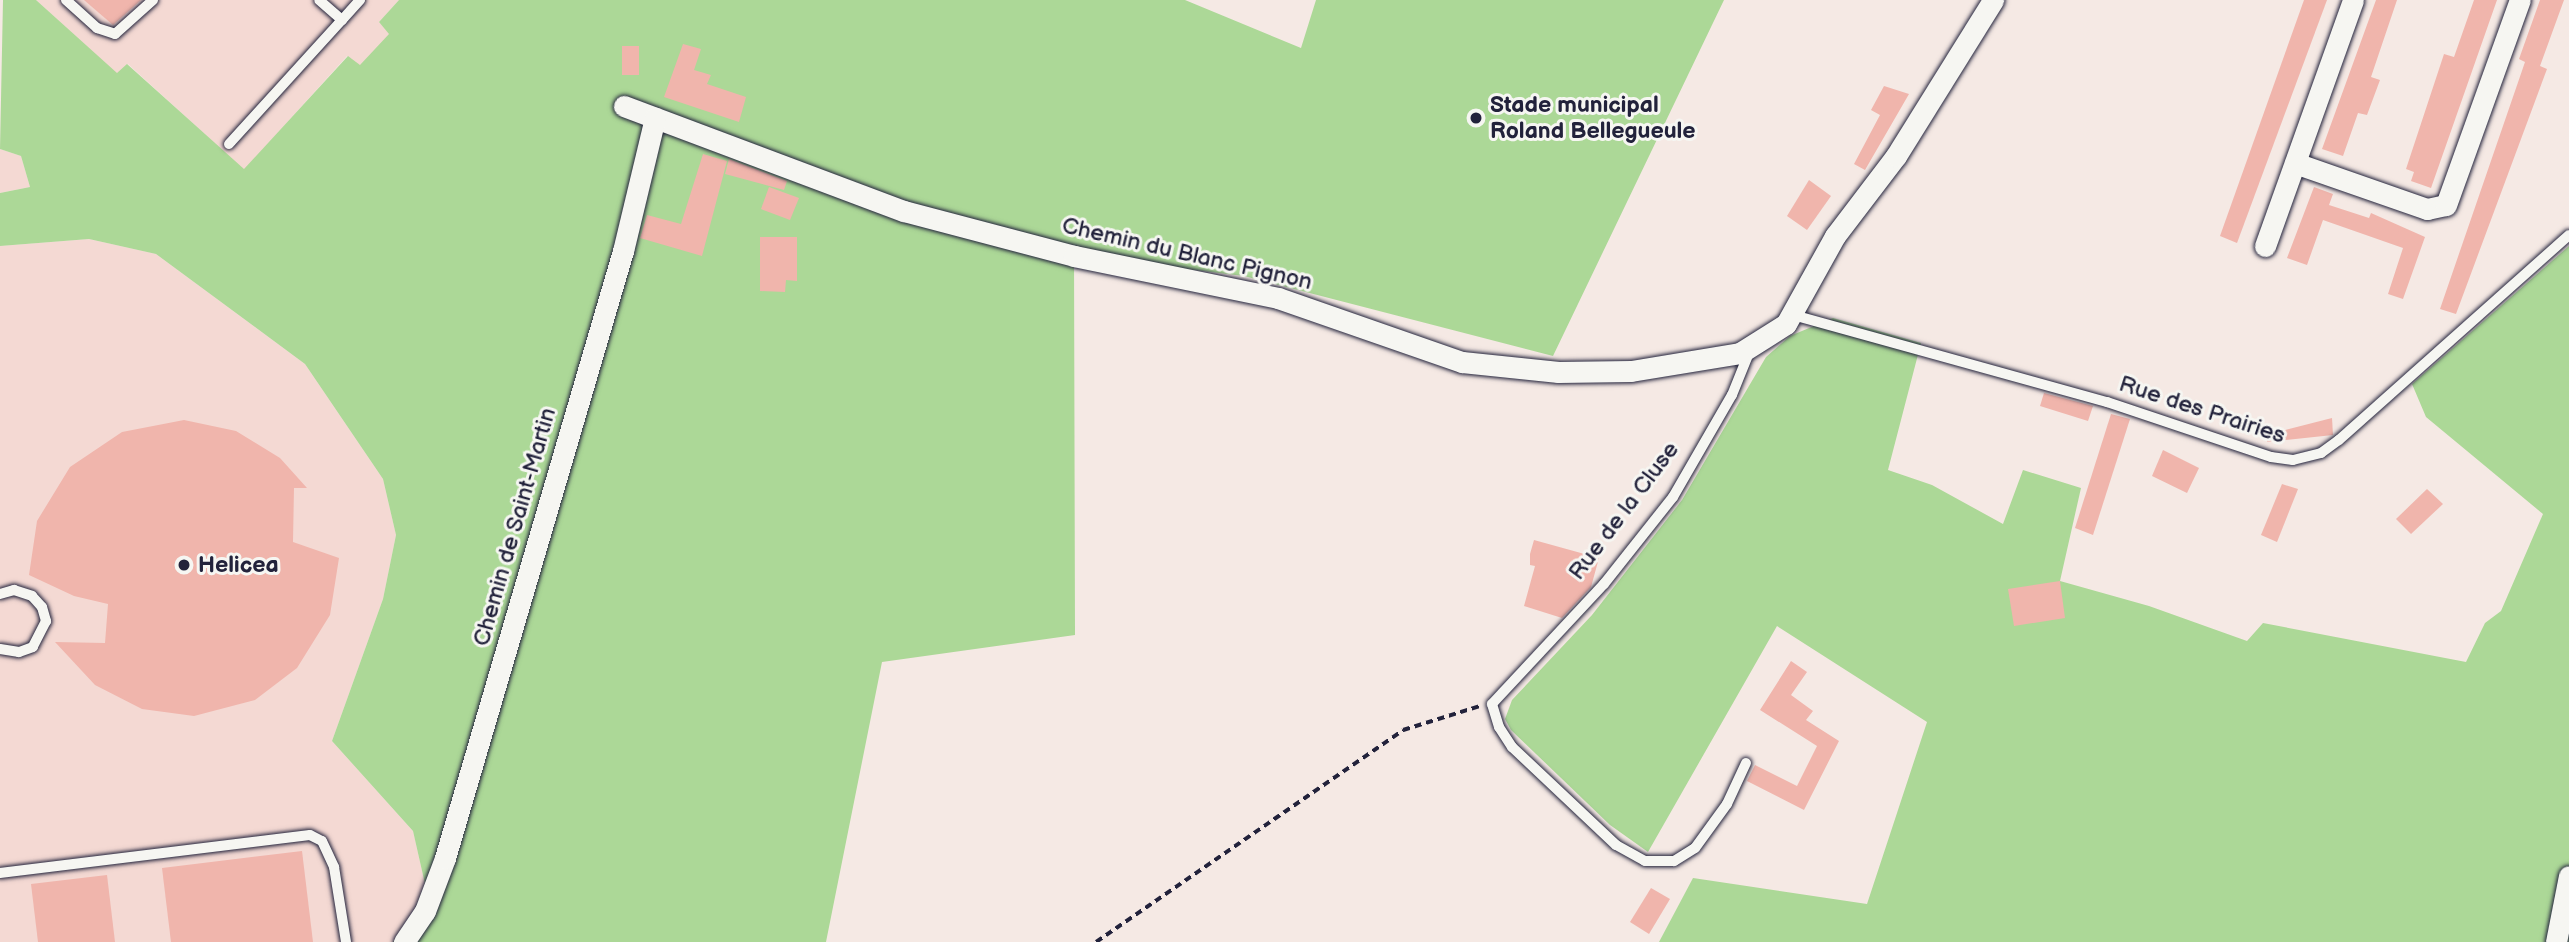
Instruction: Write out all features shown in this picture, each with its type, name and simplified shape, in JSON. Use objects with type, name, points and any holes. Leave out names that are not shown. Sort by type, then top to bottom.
[{"type":"street","name":"Rue de la Cluse","points":[[1751,348],[1793,315],[1835,236],[1896,156],[1993,0]]},
{"type":"street","points":[[2265,246],[2353,0]]},
{"type":"street","points":[[2295,163],[2427,209],[2446,205],[2520,0]]},
{"type":"street","name":"Chemin du Blanc Pignon","points":[[624,106],[904,211],[1065,254],[1287,300],[1462,362],[1531,371],[1620,371],[1692,364],[1751,348]]},
{"type":"street","name":"Chemin de Saint-Martin","points":[[404,942],[425,911],[446,858],[623,251],[655,118]]},
{"type":"street","points":[[2556,942],[2569,876]]},
{"type":"lane","points":[[66,0],[97,28],[115,34],[153,0]]},
{"type":"lane","points":[[319,0],[342,20]]},
{"type":"lane","points":[[229,144],[360,0]]},
{"type":"lane","name":"Rue des Prairies","points":[[1793,315],[2095,398],[2271,457],[2293,460],[2321,453],[2339,440],[2569,235]]},
{"type":"lane","name":"Rue de la Cluse","points":[[1492,704],[1604,584],[1673,497],[1732,395],[1751,348]]},
{"type":"lane","points":[[0,594],[19,591],[32,596],[42,607],[46,621],[40,640],[29,649],[0,649]]},
{"type":"lane","points":[[1492,704],[1499,727],[1512,747],[1616,845],[1638,859],[1655,863],[1681,858],[1695,848],[1727,804],[1746,763]]},
{"type":"lane","points":[[0,873],[310,835],[322,841],[331,857],[346,942]]},
{"type":"path","points":[[1096,942],[1403,730],[1492,704]]},
{"type":"shaded area","points":[[36,0],[399,0],[379,22],[390,34],[360,66],[347,56],[244,170],[128,64],[117,74]]},
{"type":"shaded area","points":[[0,149],[21,156],[30,187],[0,193]]},
{"type":"shaded area","points":[[89,239],[156,254],[305,364],[383,479],[396,535],[383,599],[332,741],[413,831],[425,884],[413,914],[393,942],[0,942],[0,246]]},
{"type":"green space","points":[[3,0],[36,0],[117,73],[127,64],[244,169],[348,56],[360,65],[389,34],[379,22],[399,0],[1185,0],[1301,48],[1316,0],[1724,0],[1553,356],[1244,276],[1136,263],[1074,249],[1075,635],[882,662],[826,942],[393,942],[413,914],[425,884],[413,831],[332,741],[383,599],[396,535],[383,479],[305,364],[156,254],[89,239],[0,246],[0,193],[30,187],[21,156],[0,149]]},
{"type":"green space","points":[[2569,246],[2569,942],[1659,942],[1693,878],[1867,904],[1927,722],[1777,626],[1648,852],[1610,825],[1511,730],[1505,719],[1512,700],[1592,615],[1682,500],[1766,357],[1790,336],[1833,318],[1921,343],[1888,470],[1932,485],[2003,524],[2023,470],[2081,488],[2060,581],[2149,606],[2247,641],[2263,623],[2466,662],[2485,623],[2501,611],[2543,514],[2426,417],[2412,384]]},
{"type":"building","points":[[84,0],[141,0],[113,25]]},
{"type":"building","points":[[2304,0],[2327,0],[2237,243],[2220,236]]},
{"type":"building","points":[[2376,0],[2397,0],[2371,77],[2380,80],[2367,115],[2358,113],[2343,156],[2322,149]]},
{"type":"building","points":[[2474,0],[2497,0],[2431,188],[2411,181],[2414,172],[2406,169],[2444,54],[2454,57]]},
{"type":"building","points":[[2540,0],[2564,0],[2540,66],[2547,69],[2456,314],[2440,309],[2525,62],[2519,59]]},
{"type":"building","points":[[683,44],[701,49],[694,70],[711,75],[707,84],[746,97],[739,122],[664,97]]},
{"type":"building","points":[[622,46],[639,46],[639,75],[622,75]]},
{"type":"building","points":[[1884,86],[1909,94],[1865,170],[1854,164],[1880,115],[1871,110]]},
{"type":"building","points":[[703,154],[727,161],[702,256],[640,238],[647,215],[681,224]]},
{"type":"building","points":[[729,159],[787,181],[784,190],[725,174]]},
{"type":"building","points":[[1809,180],[1831,196],[1807,230],[1787,216]]},
{"type":"building","points":[[769,187],[799,198],[790,220],[761,209]]},
{"type":"building","points":[[2314,187],[2333,194],[2329,205],[2369,218],[2371,213],[2425,237],[2403,299],[2388,294],[2403,248],[2323,220],[2307,265],[2287,258]]},
{"type":"building","points":[[760,237],[797,237],[797,281],[786,280],[785,292],[760,291]]},
{"type":"building","points":[[2044,393],[2093,406],[2088,421],[2040,406]]},
{"type":"building","points":[[2111,414],[2130,419],[2093,535],[2075,528]]},
{"type":"building","points":[[2332,418],[2333,435],[2267,442],[2266,435]]},
{"type":"building","name":"Helicea","points":[[184,420],[236,431],[280,458],[307,488],[294,488],[293,542],[339,558],[330,615],[297,668],[255,700],[194,716],[142,709],[95,685],[55,642],[105,643],[108,604],[74,596],[29,575],[37,521],[70,467],[122,432]]},
{"type":"building","points":[[2163,450],[2199,468],[2187,493],[2152,476]]},
{"type":"building","points":[[2282,484],[2298,489],[2277,542],[2261,535]]},
{"type":"building","points":[[2427,489],[2443,504],[2411,534],[2396,519]]},
{"type":"building","points":[[1534,540],[1599,558],[1591,587],[1562,618],[1524,606],[1535,566],[1530,565]]},
{"type":"building","points":[[2060,581],[2065,618],[2014,626],[2008,589]]},
{"type":"building","points":[[1791,661],[1807,672],[1791,695],[1813,711],[1806,720],[1839,741],[1804,810],[1747,781],[1755,765],[1797,786],[1817,746],[1760,710]]},
{"type":"building","points":[[302,851],[313,942],[171,942],[162,868]]},
{"type":"building","points":[[107,875],[115,942],[38,942],[31,884]]},
{"type":"building","points":[[1651,888],[1670,899],[1649,934],[1630,922]]},
{"type":"place","name":"Stade municipal Roland Bellegueule","points":[[1476,118]]},
{"type":"place","name":"Helicea","points":[[184,565]]}]
